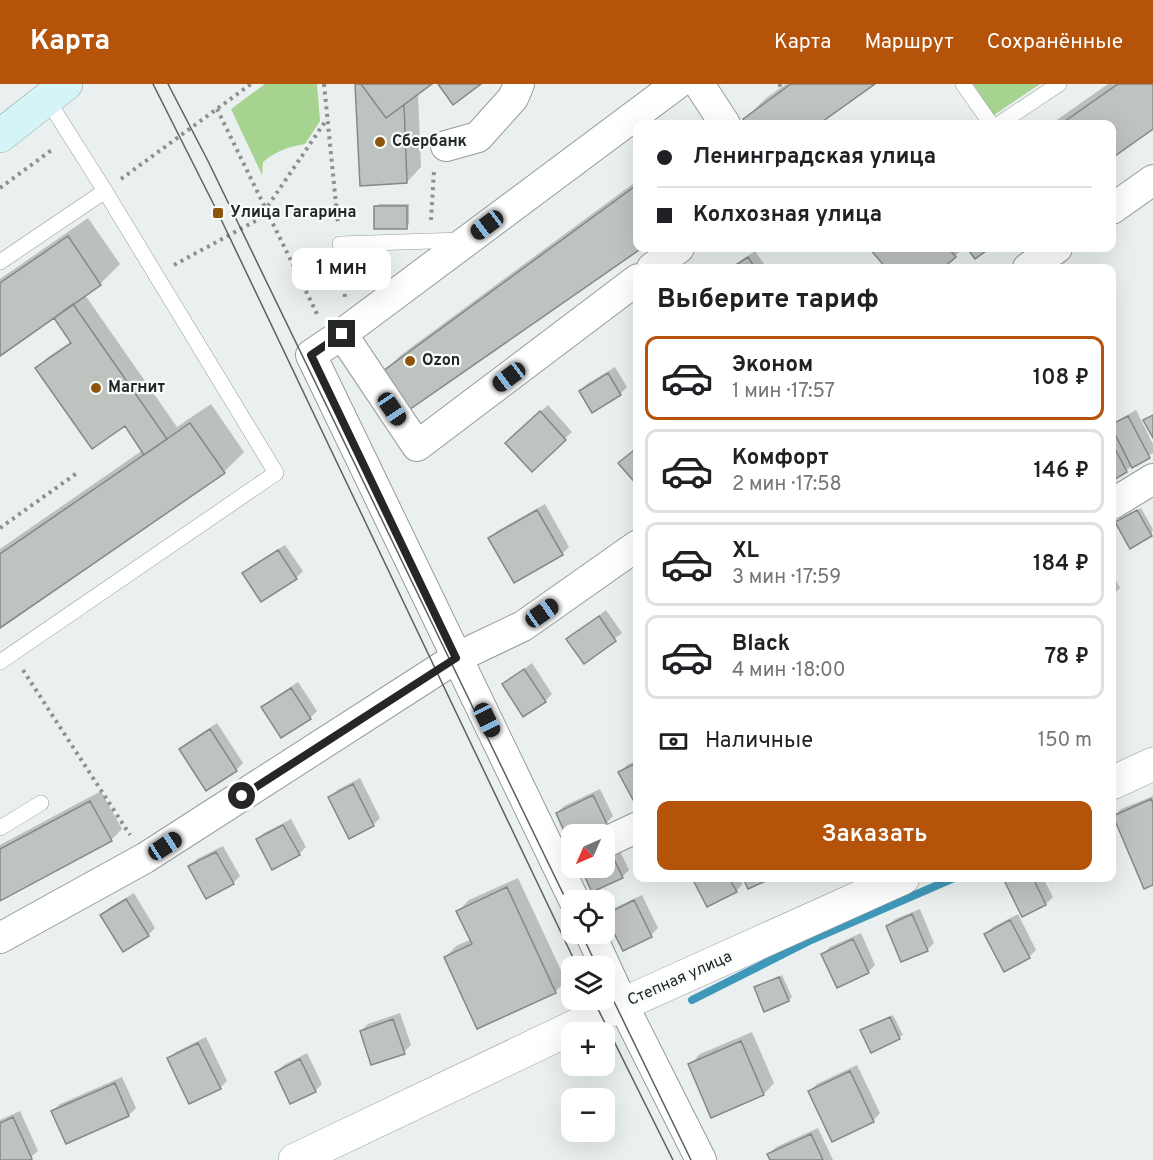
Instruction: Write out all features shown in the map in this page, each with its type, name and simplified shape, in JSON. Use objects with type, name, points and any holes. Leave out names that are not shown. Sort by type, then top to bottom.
[{"type":"main road","points":[[3,129],[56,92]]},
{"type":"street","points":[[446,146],[478,137],[513,98],[519,84]]},
{"type":"street","points":[[561,855],[456,658],[311,355],[676,84]]},
{"type":"street","points":[[699,84],[722,120]]},
{"type":"street","points":[[1116,206],[1153,180]]},
{"type":"street","points":[[658,264],[674,252]]},
{"type":"street","points":[[1034,264],[1051,252]]},
{"type":"street","points":[[340,335],[417,446],[633,283]]},
{"type":"street","points":[[1116,502],[1153,479]]},
{"type":"street","points":[[0,938],[145,858],[456,658],[523,626],[633,549]]},
{"type":"street","points":[[1116,781],[1153,764]]},
{"type":"street","points":[[615,838],[633,829]]},
{"type":"street","name":"Степная улица","points":[[295,1160],[623,1005],[894,882]]},
{"type":"street","points":[[595,944],[701,1160]]},
{"type":"lane","points":[[963,84],[989,120]]},
{"type":"lane","points":[[1005,120],[1059,84]]},
{"type":"lane","points":[[6,657],[276,473],[71,136],[56,92]]},
{"type":"lane","points":[[0,262],[105,191]]},
{"type":"lane","points":[[340,244],[468,240]]},
{"type":"lane","points":[[0,828],[41,803]]},
{"type":"path","points":[[105,191],[251,84]]},
{"type":"path","points":[[324,84],[340,244],[340,335]]},
{"type":"path","points":[[779,84],[783,90]]},
{"type":"path","points":[[217,109],[266,210],[340,335]]},
{"type":"path","points":[[156,275],[260,219],[327,118]]},
{"type":"path","points":[[0,188],[71,136]]},
{"type":"path","points":[[0,528],[77,473]]},
{"type":"path","points":[[6,657],[145,858]]},
{"type":"green space","points":[[265,84],[317,84],[320,121],[305,144],[282,150],[263,162],[262,175],[231,109]]},
{"type":"green space","points":[[973,84],[1040,84],[994,115]]},
{"type":"building","points":[[355,84],[361,84],[386,118],[404,105],[407,183],[360,186]]},
{"type":"building","points":[[361,84],[432,84],[386,118]]},
{"type":"building","points":[[438,84],[481,84],[453,105]]},
{"type":"building","points":[[791,84],[875,84],[825,120],[743,119]]},
{"type":"building","points":[[1118,84],[1153,84],[1153,129],[1116,155],[1116,120],[1067,120]]},
{"type":"building","points":[[633,188],[633,252],[636,252],[406,412],[379,374]]},
{"type":"building","points":[[374,206],[407,206],[407,229],[374,229]]},
{"type":"building","points":[[68,236],[101,285],[0,356],[0,283]]},
{"type":"building","points":[[872,252],[952,252],[956,257],[948,264],[883,264]]},
{"type":"building","points":[[970,252],[985,252],[975,259]]},
{"type":"building","points":[[748,257],[752,264],[737,264]]},
{"type":"building","points":[[73,304],[167,439],[144,455],[125,426],[92,449],[35,368],[71,343],[54,318]]},
{"type":"building","points":[[608,373],[621,395],[592,413],[579,391]]},
{"type":"building","points":[[540,411],[566,440],[532,472],[505,443]]},
{"type":"building","points":[[1153,415],[1153,438],[1143,420]]},
{"type":"building","points":[[1128,416],[1150,458],[1132,468],[1116,436],[1116,422]]},
{"type":"building","points":[[190,423],[225,473],[0,628],[0,554]]},
{"type":"building","points":[[633,451],[633,480],[618,463]]},
{"type":"building","points":[[1116,451],[1127,472],[1116,479]]},
{"type":"building","points":[[537,510],[563,555],[514,583],[488,538]]},
{"type":"building","points":[[1137,510],[1152,536],[1130,549],[1116,521]]},
{"type":"building","points":[[278,550],[297,579],[261,602],[242,573]]},
{"type":"building","points":[[599,616],[616,641],[584,664],[566,639]]},
{"type":"building","points":[[524,669],[546,702],[523,717],[502,684]]},
{"type":"building","points":[[291,688],[311,719],[281,738],[261,707]]},
{"type":"building","points":[[210,729],[237,771],[206,791],[179,749]]},
{"type":"building","points":[[633,764],[633,800],[618,772]]},
{"type":"building","points":[[353,784],[374,826],[349,839],[328,797]]},
{"type":"building","points":[[593,795],[607,824],[561,824],[556,813]]},
{"type":"building","points":[[1151,799],[1153,803],[1153,885],[1144,889],[1116,823],[1116,815]]},
{"type":"building","points":[[90,801],[112,841],[0,901],[0,849]]},
{"type":"building","points":[[283,825],[300,855],[272,870],[256,839]]},
{"type":"building","points":[[216,852],[234,884],[206,899],[188,866]]},
{"type":"building","points":[[615,861],[623,878],[596,890],[591,890],[585,878],[615,878]]},
{"type":"building","points":[[694,882],[731,882],[737,892],[707,907]]},
{"type":"building","points":[[745,882],[763,882],[748,889]]},
{"type":"building","points":[[1005,882],[1035,882],[1046,905],[1022,917]]},
{"type":"building","points":[[507,887],[556,993],[477,1029],[444,957],[472,944],[456,911]]},
{"type":"building","points":[[126,899],[149,936],[123,952],[100,915]]},
{"type":"building","points":[[634,900],[652,937],[623,951],[615,935],[615,910]]},
{"type":"building","points":[[912,914],[928,951],[901,962],[886,926]]},
{"type":"building","points":[[1010,920],[1030,958],[1004,972],[984,934]]},
{"type":"building","points":[[853,939],[869,973],[837,988],[821,954]]},
{"type":"building","points":[[779,977],[789,1001],[764,1012],[754,987]]},
{"type":"building","points":[[890,1017],[900,1039],[871,1053],[860,1030]]},
{"type":"building","points":[[393,1019],[405,1054],[371,1065],[360,1031]]},
{"type":"building","points":[[741,1041],[764,1095],[711,1118],[688,1064]]},
{"type":"building","points":[[198,1043],[221,1089],[189,1104],[167,1058]]},
{"type":"building","points":[[300,1059],[316,1092],[290,1104],[275,1072]]},
{"type":"building","points":[[850,1071],[874,1122],[832,1142],[808,1091]]},
{"type":"building","points":[[115,1083],[129,1116],[66,1144],[51,1111]]},
{"type":"building","points":[[13,1117],[32,1159],[30,1160],[0,1160],[0,1123]]},
{"type":"building","points":[[811,1134],[823,1160],[770,1160],[767,1154]]},
{"type":"waterway","points":[[692,1000],[811,940],[945,882]]},
{"type":"tram line","points":[[153,84],[218,213],[572,956]]},
{"type":"tram line","points":[[168,84],[208,161],[561,890]]},
{"type":"tram line","points":[[586,944],[592,956]]},
{"type":"tram line","points":[[615,1004],[691,1160]]},
{"type":"tram line","points":[[598,1010],[673,1160]]},
{"type":"place","name":"Сбербанк","points":[[380,142]]},
{"type":"place","name":"Улица Гагарина","points":[[218,213]]},
{"type":"place","name":"Ozon","points":[[410,361]]},
{"type":"place","name":"Магнит","points":[[96,388]]},
{"type":"route","points":[[242,796],[456,658],[311,355],[342,334]]}]
